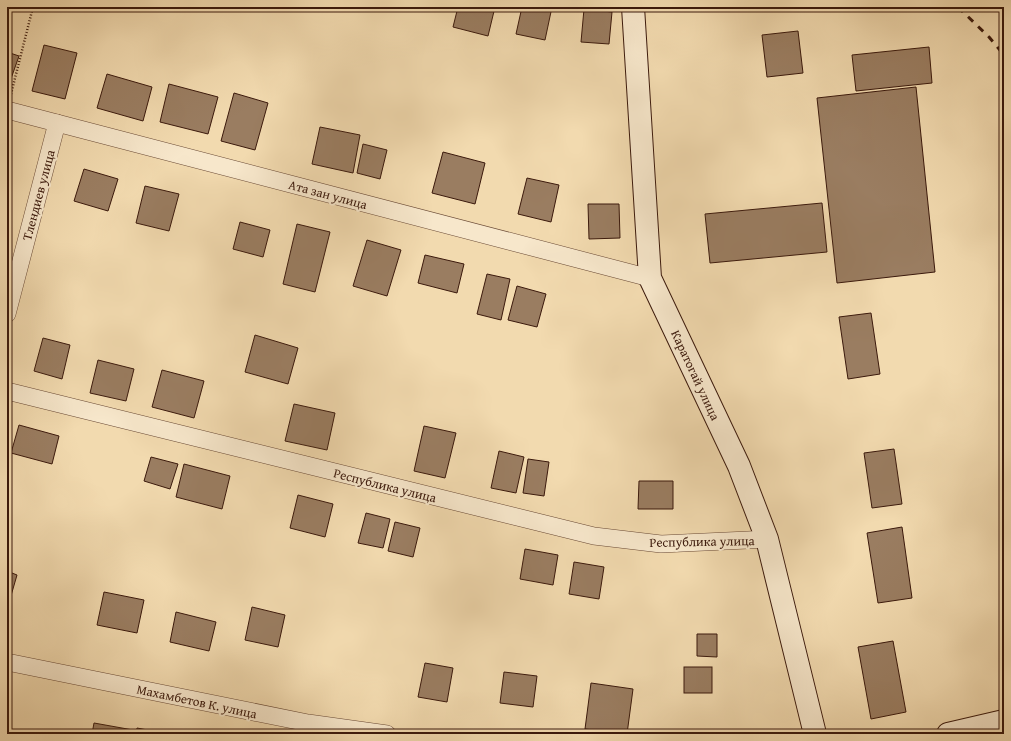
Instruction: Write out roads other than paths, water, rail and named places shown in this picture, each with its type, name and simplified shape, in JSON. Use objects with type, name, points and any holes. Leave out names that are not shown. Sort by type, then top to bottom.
[{"type":"street","name":"Каратогай улица","points":[[633,7],[650,278],[739,466],[767,539],[815,734]]},
{"type":"street","name":"Ата зан улица","points":[[8,105],[57,123],[650,278]]},
{"type":"street","name":"Тлендиев улица","points":[[7,314],[57,123]]},
{"type":"street","name":"Республика улица","points":[[7,392],[594,536],[661,544],[767,539]]},
{"type":"street","name":"Махамбетов К. улица","points":[[7,662],[308,724],[387,734]]},
{"type":"street","points":[[948,734],[1004,721]]},
{"type":"railway","points":[[958,7],[989,37],[1004,55]]}]
